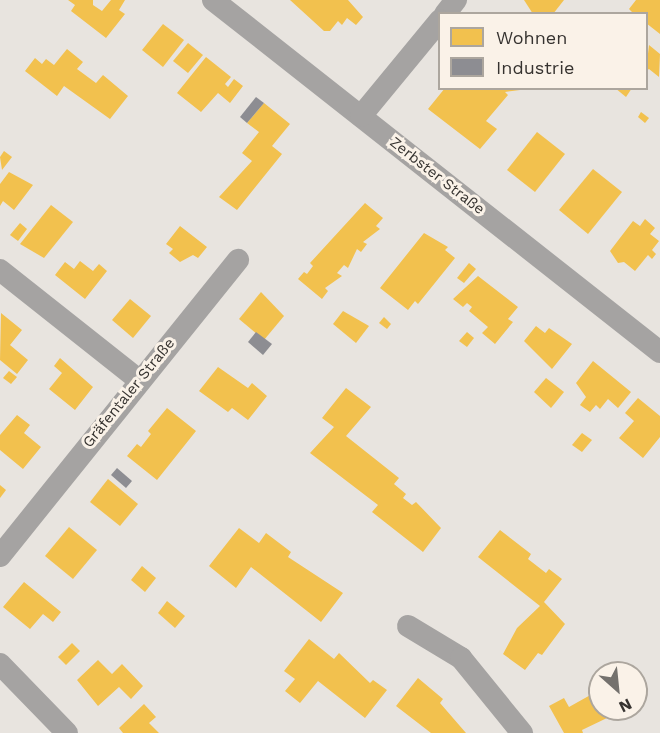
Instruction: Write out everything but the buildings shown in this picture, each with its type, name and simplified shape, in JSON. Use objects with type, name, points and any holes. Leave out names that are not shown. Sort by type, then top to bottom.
[{"type":"street","name":"Zerbster Straße","points":[[213,0],[660,352]]},
{"type":"street","points":[[447,12],[456,0]]},
{"type":"street","points":[[361,116],[438,22]]},
{"type":"street","name":"Gräfentaler Straße","points":[[0,556],[139,380],[238,260]]},
{"type":"street","points":[[0,270],[139,380]]},
{"type":"street","points":[[408,626],[461,658],[522,733]]},
{"type":"street","points":[[0,664],[67,733]]}]
